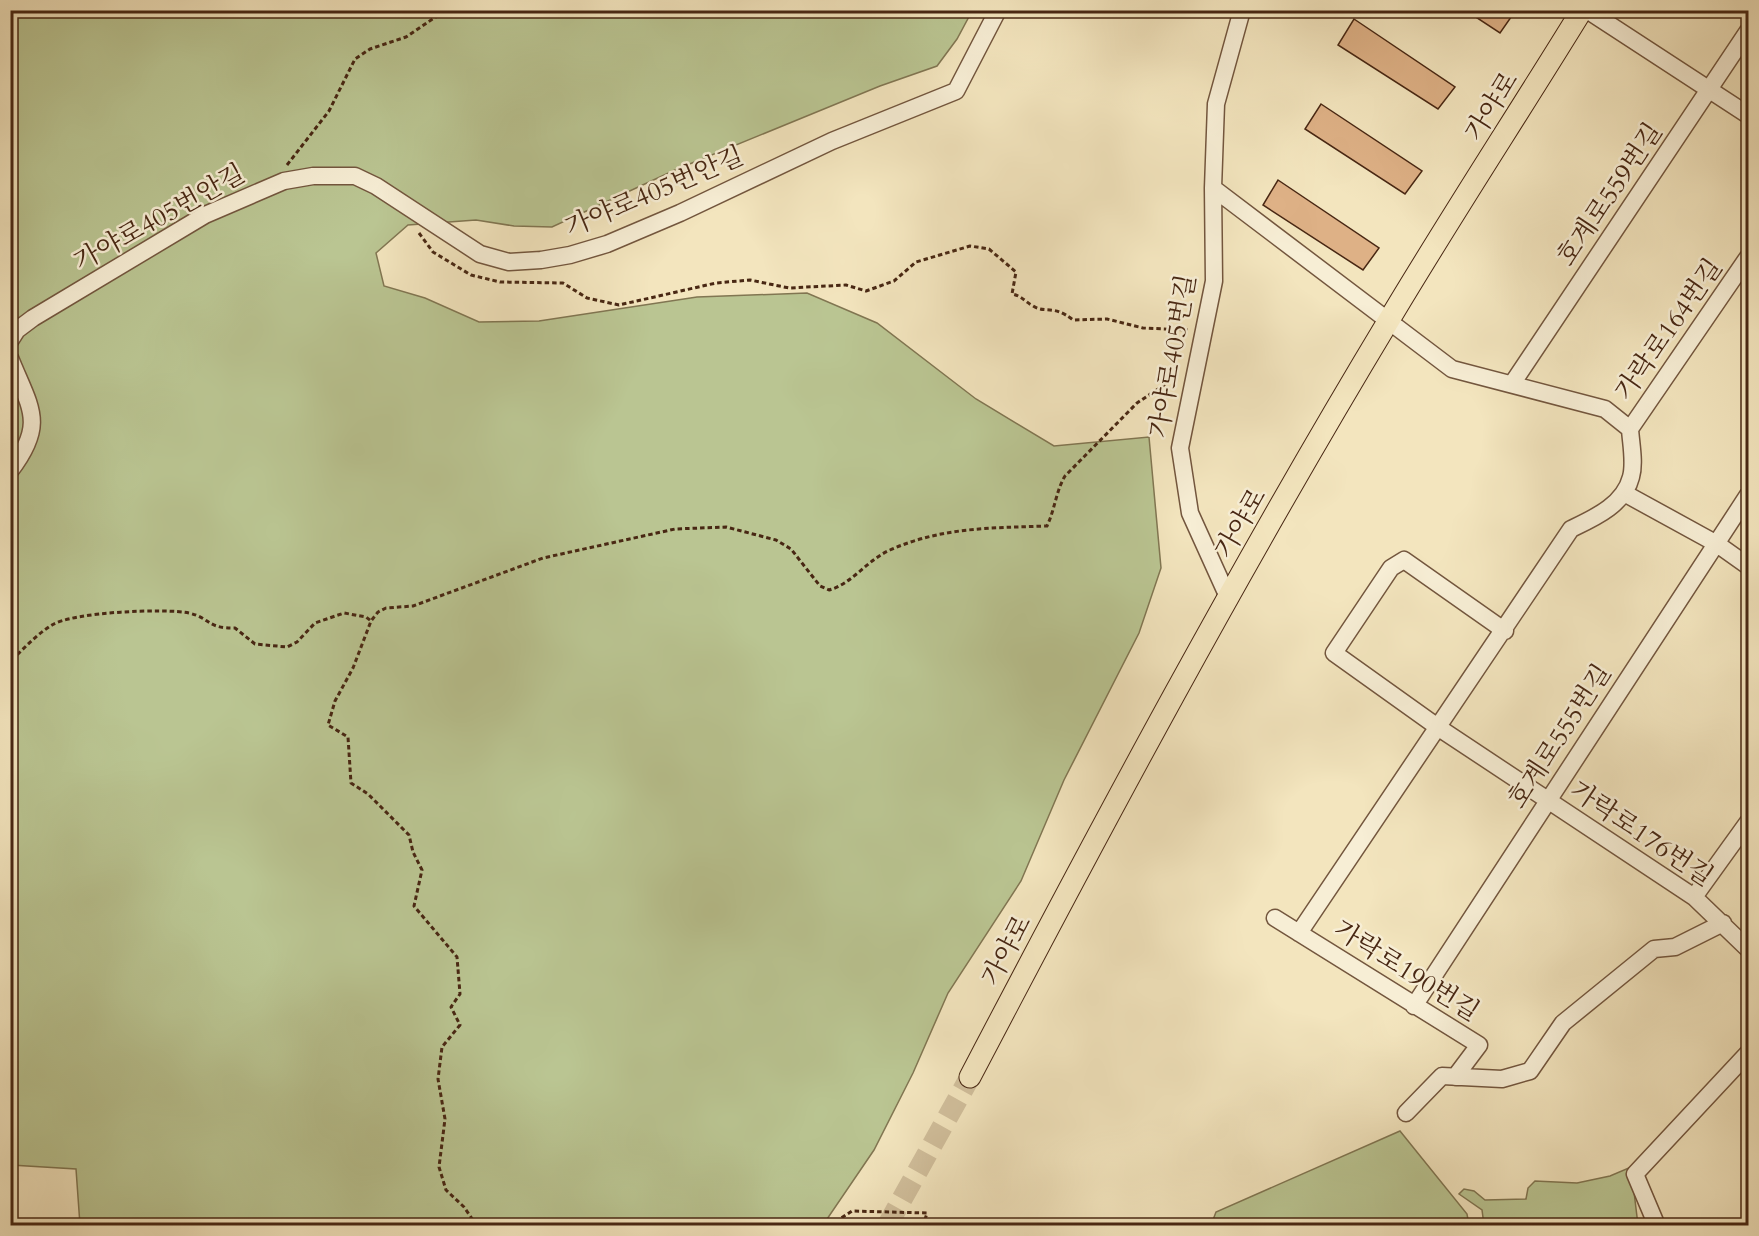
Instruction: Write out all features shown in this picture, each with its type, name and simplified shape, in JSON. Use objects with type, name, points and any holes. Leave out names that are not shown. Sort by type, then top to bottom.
[{"type":"main road","name":"가야로","points":[[970,1077],[1070,886],[1228,597],[1389,319],[1582,10]]},
{"type":"street","name":"가야로405번안길","points":[[10,341],[17,330],[33,318],[205,215],[284,182],[313,176],[355,176],[376,186],[480,254],[509,262],[570,255],[607,244],[680,213],[832,141],[956,91],[998,10]]},
{"type":"street","name":"가야로405번길","points":[[1228,597],[1190,513],[1180,448],[1214,281],[1213,188],[1216,104],[1242,10]]},
{"type":"street","points":[[1587,10],[1749,115]]},
{"type":"street","name":"호계로559번길","points":[[1512,384],[1749,31]]},
{"type":"street","name":"가락로164번길","points":[[1213,188],[1389,319],[1452,369],[1605,409],[1630,429]]},
{"type":"street","name":"가락로164번길","points":[[1624,493],[1632,476],[1630,429],[1749,257]]},
{"type":"street","points":[[10,358],[34,418],[32,432],[23,455],[10,471]]},
{"type":"street","points":[[1299,933],[1505,631],[1571,529],[1602,514],[1624,493],[1717,544],[1749,566]]},
{"type":"street","name":"호계로555번길","points":[[1414,1006],[1749,495]]},
{"type":"street","name":"가락로176번길","points":[[1505,631],[1404,560],[1390,568],[1334,653],[1439,728],[1694,897],[1749,949]]},
{"type":"street","points":[[1694,897],[1749,822]]},
{"type":"street","name":"가락로190번길","points":[[1275,918],[1479,1045],[1455,1077]]},
{"type":"street","name":"가락로176번길","points":[[1598,996],[1654,949],[1675,947],[1723,923]]},
{"type":"street","name":"가락로190번길","points":[[1406,1113],[1442,1076],[1502,1079],[1530,1071],[1563,1023],[1598,996]]},
{"type":"street","points":[[1657,1226],[1635,1174],[1749,1053]]},
{"type":"path","points":[[286,166],[307,143],[329,111],[355,59],[370,49],[406,37],[446,10]]},
{"type":"path","points":[[586,297],[619,304],[716,283],[750,280],[789,288],[846,285],[866,291],[894,281],[916,262],[970,246],[989,249],[1016,272],[1012,294],[1021,296],[1035,307],[1060,309],[1073,320],[1107,319],[1143,328],[1175,328],[1203,334]]},
{"type":"path","points":[[477,1226],[464,1207],[446,1190],[439,1167],[445,1119],[438,1079],[442,1047],[460,1025],[451,1007],[460,994],[457,957],[414,906],[422,870],[413,852],[409,835],[368,794],[351,783],[348,736],[328,724],[335,701],[368,636],[370,621],[378,612],[386,608],[413,606],[543,558],[675,529],[726,527],[776,540],[791,549],[820,586],[829,590],[840,587],[872,560],[932,534],[962,529],[1047,526],[1054,511],[1059,486],[1065,476],[1137,403],[1178,377],[1183,369]]},
{"type":"path","points":[[10,656],[17,655],[53,624],[76,616],[168,611],[191,614],[218,629],[236,628],[255,644],[287,647],[315,623],[344,613],[366,617],[370,621]]},
{"type":"path","points":[[791,1226],[832,1224],[852,1211],[927,1213],[923,1226]]},
{"type":"green space","points":[[10,11],[972,11],[957,39],[937,66],[880,86],[675,170],[552,227],[514,226],[476,220],[408,225],[376,253],[384,286],[425,298],[479,322],[539,321],[697,297],[807,293],[877,323],[976,399],[1054,446],[1149,437],[1161,568],[1139,633],[1064,780],[1021,881],[948,993],[913,1073],[874,1150],[823,1225],[80,1225],[76,1169],[11,1165]]},
{"type":"green space","points":[[1400,1131],[1467,1214],[1469,1225],[1211,1225],[1216,1212]]},
{"type":"green space","points":[[1631,1167],[1638,1225],[1484,1225],[1482,1210],[1459,1194],[1464,1189],[1474,1191],[1485,1200],[1526,1199],[1528,1188],[1535,1181],[1577,1183],[1610,1176]]},
{"type":"building","points":[[1465,10],[1516,10],[1500,33]]},
{"type":"building","points":[[1354,19],[1455,87],[1438,109],[1338,45]]},
{"type":"building","points":[[1321,104],[1422,171],[1405,194],[1305,129]]},
{"type":"building","points":[[1278,180],[1379,248],[1363,270],[1263,205]]},
{"type":"tunnel","points":[[887,1226],[970,1077]]}]
